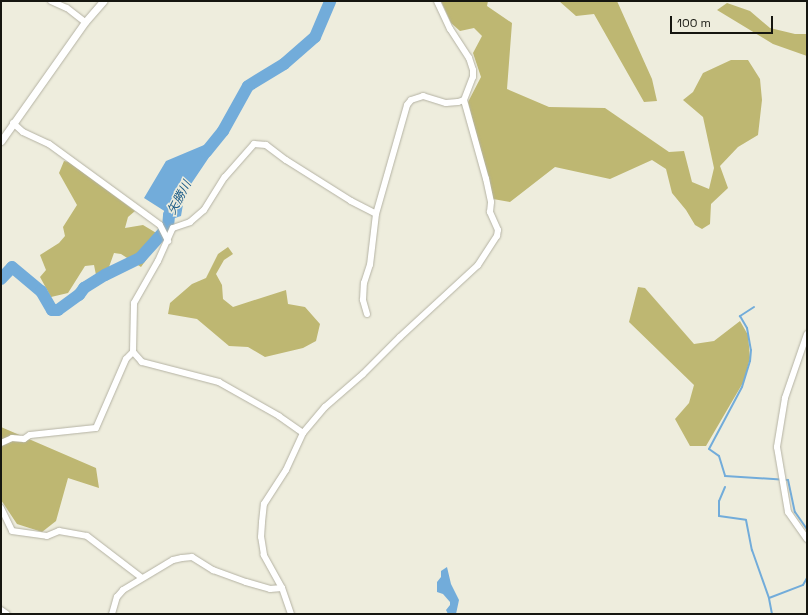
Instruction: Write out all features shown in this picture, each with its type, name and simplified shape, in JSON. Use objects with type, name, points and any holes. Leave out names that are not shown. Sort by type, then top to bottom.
[{"type":"street","points":[[51,1],[67,8],[86,22]]},
{"type":"street","points":[[1,141],[86,22],[103,1]]},
{"type":"street","points":[[291,614],[282,588],[264,555],[261,538],[264,504],[286,470],[303,433],[325,406],[367,371],[400,337],[478,266],[497,236],[498,230],[490,212],[491,202],[486,179],[464,100],[474,77],[472,63],[450,29],[437,1]]},
{"type":"street","points":[[367,314],[363,300],[364,283],[370,266],[376,214],[407,105],[411,100],[423,96],[446,103],[464,100]]},
{"type":"street","points":[[13,123],[23,132],[49,144],[160,226],[168,241]]},
{"type":"street","points":[[303,433],[279,416],[219,382],[142,362],[133,352],[134,303],[168,241],[173,228],[190,222],[204,210],[235,166],[250,148],[260,143],[266,145],[286,160],[351,201],[376,214]]},
{"type":"street","points":[[807,334],[785,398],[778,447],[788,512],[807,539]]},
{"type":"street","points":[[1,443],[12,438],[24,439],[30,434],[96,428],[126,359],[133,352]]},
{"type":"street","points":[[1,508],[12,531],[47,536],[59,532],[87,536],[142,578]]},
{"type":"street","points":[[112,614],[117,597],[124,590],[173,560],[192,557],[212,570],[246,582],[270,589],[282,588]]},
{"type":"street","points":[[1,610],[6,614]]},
{"type":"shaded area","points":[[441,1],[488,1],[487,6],[512,23],[507,89],[549,107],[605,108],[669,152],[684,151],[692,182],[709,189],[714,168],[703,117],[683,100],[693,92],[703,73],[731,60],[748,60],[760,79],[762,100],[758,135],[738,147],[720,166],[728,188],[711,204],[710,224],[702,229],[695,225],[686,210],[672,193],[666,169],[652,160],[610,179],[555,167],[510,202],[493,199],[468,102],[481,77],[473,53],[482,36],[474,28],[460,31],[451,23]]},
{"type":"shaded area","points":[[559,1],[617,1],[652,79],[657,101],[644,102],[594,14],[576,16]]},
{"type":"shaded area","points":[[727,3],[750,11],[770,28],[795,34],[807,34],[807,56],[773,44],[717,10]]},
{"type":"shaded area","points":[[64,161],[69,162],[135,211],[128,217],[125,228],[143,225],[163,237],[141,267],[121,254],[114,253],[109,267],[96,275],[94,265],[85,266],[68,293],[51,297],[40,277],[46,270],[40,255],[59,243],[65,236],[63,227],[77,205],[59,173]]},
{"type":"shaded area","points":[[228,247],[233,254],[224,260],[216,274],[222,285],[223,299],[233,307],[286,290],[288,304],[305,307],[320,324],[316,341],[303,348],[265,357],[248,347],[229,346],[197,319],[168,314],[170,303],[192,284],[206,278],[218,254]]},
{"type":"shaded area","points":[[638,287],[645,288],[694,344],[714,341],[740,321],[748,335],[750,358],[744,381],[706,446],[690,446],[675,419],[689,403],[694,385],[629,322]]},
{"type":"shaded area","points":[[1,427],[96,468],[99,488],[68,478],[56,521],[42,532],[17,524],[1,500]]},
{"type":"water","points":[[216,140],[220,141],[185,193],[181,216],[172,219],[166,212],[144,198],[166,161]]},
{"type":"water","points":[[447,567],[451,584],[459,600],[456,614],[448,614],[446,610],[450,605],[450,602],[443,594],[437,592],[437,582],[441,577],[441,571]]},
{"type":"waterway","name":"矢勝川","points":[[206,152],[223,131],[248,86],[284,64],[315,37],[330,1]]},
{"type":"waterway","name":"矢勝川","points":[[1,279],[12,267],[41,291],[52,310],[58,310],[79,295],[84,288],[105,275],[140,258],[168,227],[169,215],[177,201]]},
{"type":"waterway","points":[[754,307],[740,316],[747,328],[751,350],[750,361],[742,387],[709,449],[719,456],[725,476],[788,480],[795,512],[807,529]]},
{"type":"waterway","points":[[725,487],[719,501],[719,516],[746,520],[752,550],[769,598]]},
{"type":"waterway","points":[[772,614],[769,598],[803,585],[807,578]]}]
